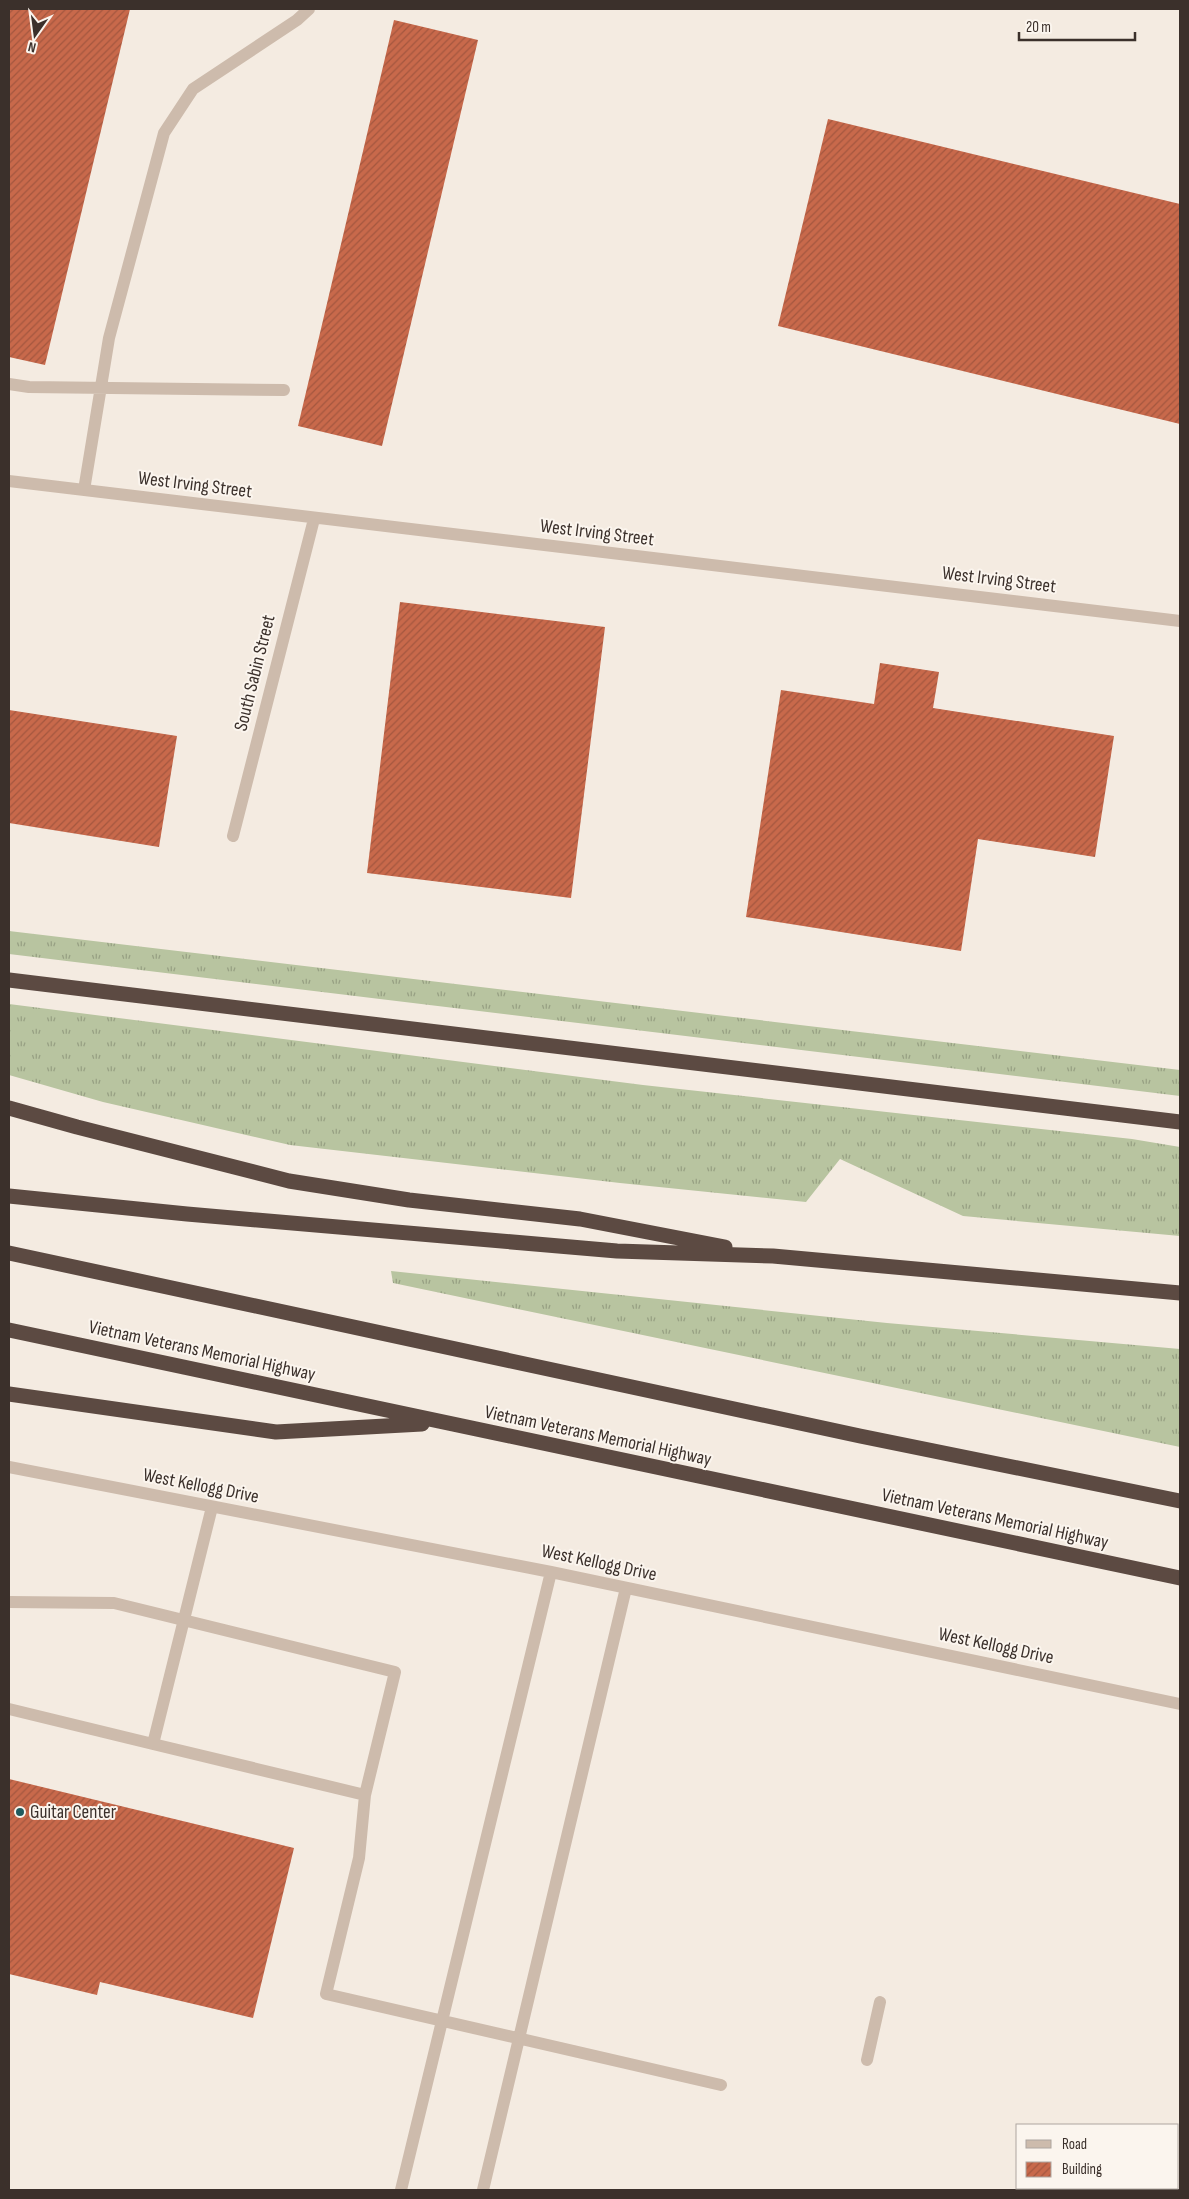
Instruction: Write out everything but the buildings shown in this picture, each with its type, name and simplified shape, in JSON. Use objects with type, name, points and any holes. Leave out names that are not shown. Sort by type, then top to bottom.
[{"type":"highway","points":[[9,980],[1180,1122]]},
{"type":"highway","points":[[9,1108],[86,1130],[289,1181],[409,1200],[580,1219],[773,1256]]},
{"type":"highway","points":[[9,1196],[187,1214],[587,1249],[773,1256],[1180,1293]]},
{"type":"highway","points":[[9,1253],[850,1434],[1180,1501]]},
{"type":"highway","name":"Vietnam Veterans Memorial Highway","points":[[9,1330],[1180,1578]]},
{"type":"highway","points":[[9,1394],[276,1432],[442,1423]]},
{"type":"street","points":[[84,490],[109,338],[164,133],[193,88],[297,20],[309,9]]},
{"type":"street","points":[[9,384],[29,388],[284,390]]},
{"type":"street","name":"West Irving Street","points":[[9,481],[314,519],[1180,621]]},
{"type":"street","name":"South Sabin Street","points":[[233,836],[314,519]]},
{"type":"street","name":"West Kellogg Drive","points":[[9,1467],[551,1572],[1180,1704]]},
{"type":"street","points":[[153,1744],[212,1507]]},
{"type":"street","points":[[401,2190],[551,1572]]},
{"type":"street","points":[[483,2190],[626,1588]]},
{"type":"street","points":[[9,1602],[114,1604],[395,1672],[365,1795],[359,1858],[326,1994],[721,2085]]},
{"type":"street","points":[[9,1709],[365,1795]]},
{"type":"street","points":[[867,2060],[880,2002]]},
{"type":"green space","points":[[9,931],[1180,1070],[1180,1096],[9,954]]},
{"type":"green space","points":[[9,1004],[643,1085],[1132,1139],[1180,1147],[1180,1236],[963,1216],[840,1159],[806,1202],[620,1183],[290,1145],[103,1102],[9,1075]]},
{"type":"green space","points":[[391,1271],[887,1323],[1180,1349],[1180,1447],[393,1283]]},
{"type":"place","name":"Guitar Center","points":[[20,1812]]}]
